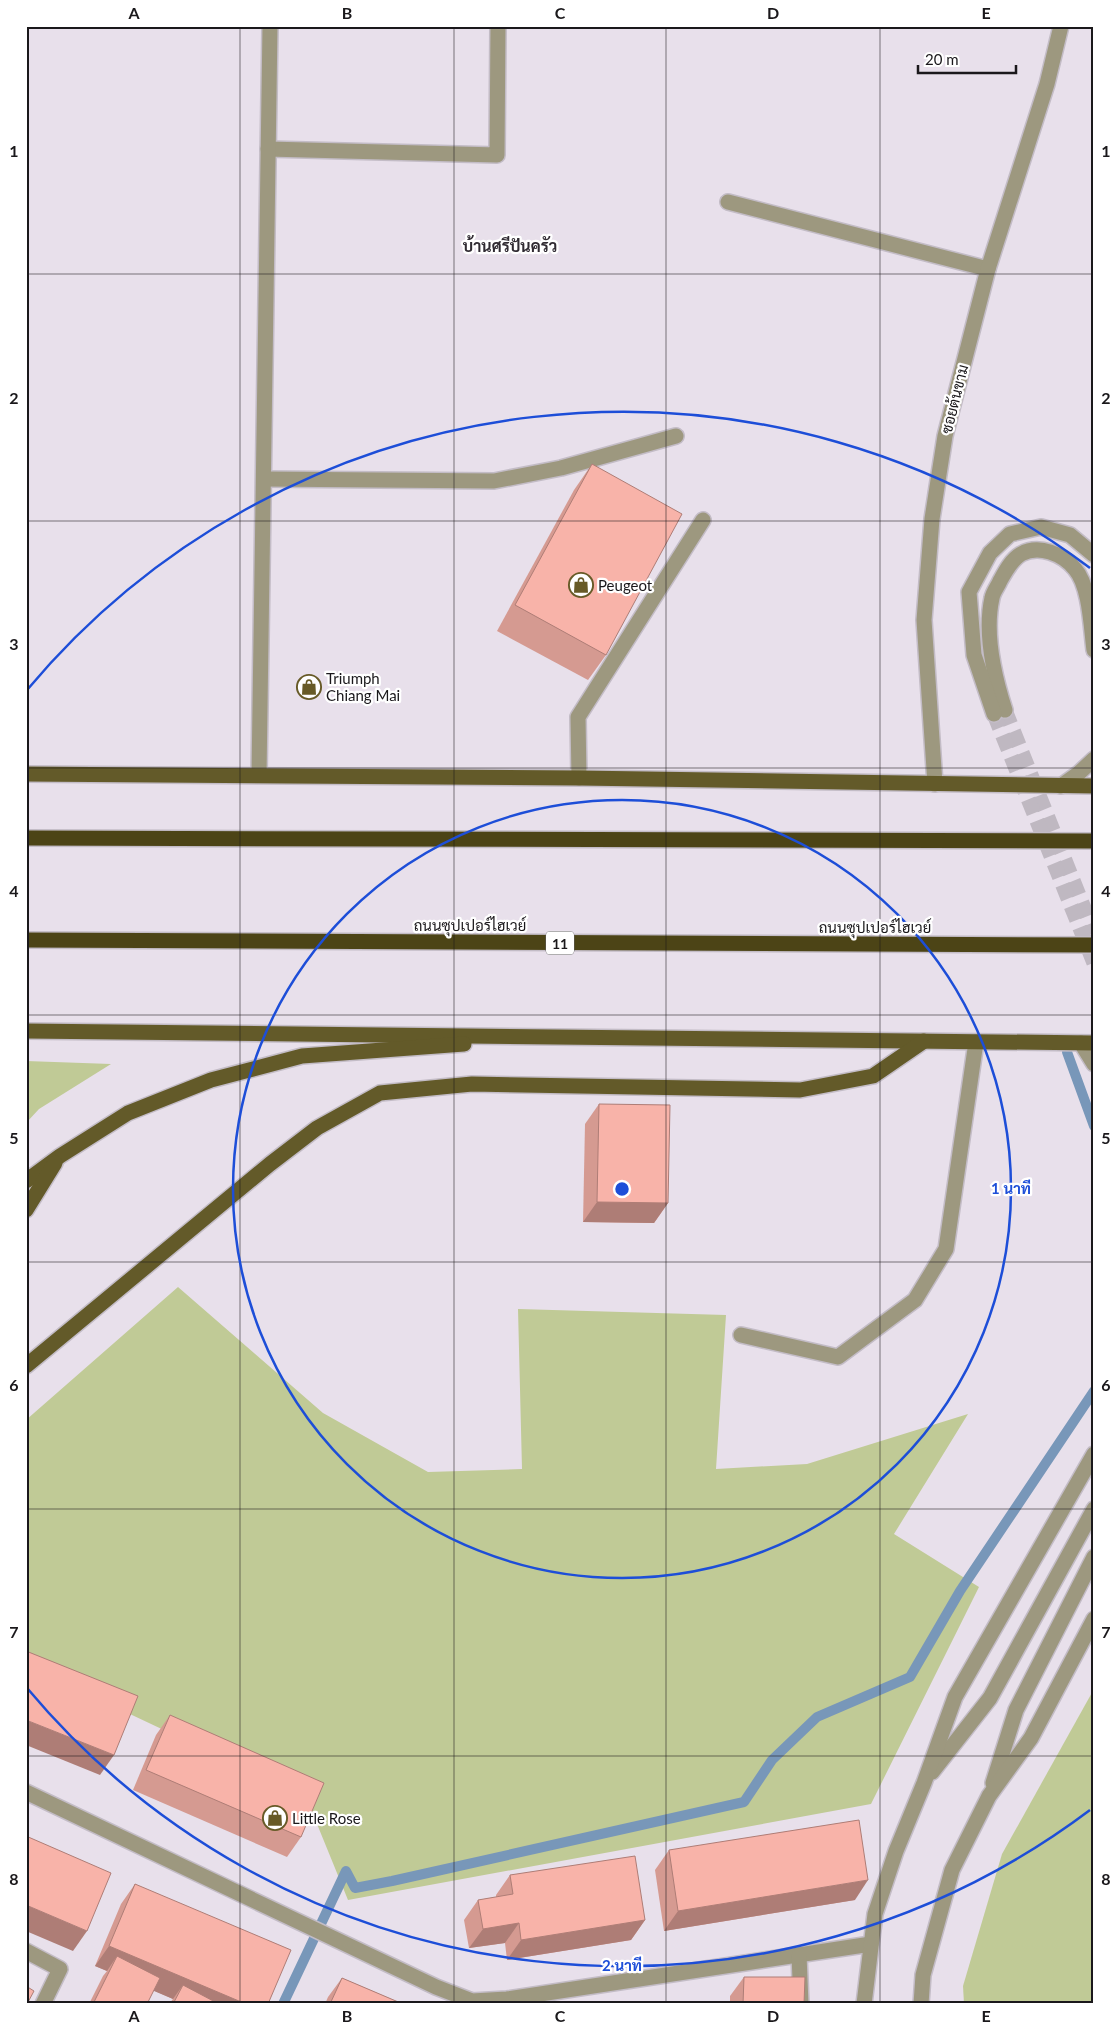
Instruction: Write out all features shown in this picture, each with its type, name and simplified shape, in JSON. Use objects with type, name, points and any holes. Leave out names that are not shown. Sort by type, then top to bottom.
[{"type":"highway","points":[[26,838],[1094,841]]},
{"type":"highway","name":"ถนนซุปเปอร์ไฮเวย์","points":[[26,940],[1094,946]]},
{"type":"main road","points":[[26,774],[580,778],[1094,786]]},
{"type":"main road","points":[[26,1031],[1087,1043]]},
{"type":"main road","points":[[26,1181],[60,1156],[128,1113],[211,1080],[302,1056],[566,1037]]},
{"type":"main road","points":[[26,1366],[270,1164],[317,1128],[380,1093],[472,1084],[800,1090],[873,1076],[924,1041]]},
{"type":"main road","points":[[26,1210],[60,1156]]},
{"type":"street","points":[[259,775],[270,26]]},
{"type":"street","points":[[268,149],[497,155],[498,26]]},
{"type":"street","name":"ซอยต้นขาม","points":[[935,784],[924,620],[932,520],[945,436],[988,269],[1047,84],[1061,26]]},
{"type":"street","points":[[728,202],[988,269]]},
{"type":"street","points":[[264,479],[494,481],[561,468],[676,436]]},
{"type":"street","points":[[580,778],[578,716],[703,520]]},
{"type":"street","points":[[1094,555],[1070,535],[1041,527],[1010,534],[990,554],[970,592],[974,655],[999,712],[1000,696],[991,649],[990,622],[992,597],[1008,567],[1021,554],[1041,550],[1060,556],[1076,570],[1089,601],[1094,650]]},
{"type":"street","points":[[1061,786],[1094,759]]},
{"type":"street","points":[[741,1335],[838,1357],[915,1300],[946,1249],[976,1042]]},
{"type":"street","points":[[1087,1043],[1094,1064]]},
{"type":"street","points":[[864,2004],[875,1914],[896,1851],[924,1783],[955,1696],[1094,1454]]},
{"type":"street","points":[[924,1783],[990,1698],[1094,1509]]},
{"type":"street","points":[[921,2004],[923,1975],[952,1870],[989,1796],[1016,1710],[1094,1557]]},
{"type":"street","points":[[989,1796],[1031,1738],[1094,1619]]},
{"type":"street","points":[[26,1792],[346,1945],[456,1996],[472,2001],[487,2002],[871,1944]]},
{"type":"street","points":[[26,1951],[60,1968],[43,2004]]},
{"type":"street","points":[[798,1955],[801,2004]]},
{"type":"green space","points":[[26,1061],[111,1064],[39,1109],[26,1123]]},
{"type":"green space","points":[[178,1287],[323,1413],[428,1472],[522,1469],[518,1309],[726,1315],[716,1469],[807,1464],[968,1414],[894,1534],[979,1587],[871,1804],[348,1900],[306,1797],[26,1665],[26,1420]]},
{"type":"green space","points":[[1094,1689],[1094,2004],[964,2004],[963,1986],[1002,1854]]},
{"type":"building","name":"Peugeot","points":[[592,464],[682,514],[606,655],[515,605]]},
{"type":"building","points":[[599,1104],[670,1105],[668,1203],[597,1202]]},
{"type":"building","points":[[26,1651],[138,1696],[114,1755],[26,1720]]},
{"type":"building","points":[[170,1715],[324,1783],[301,1837],[146,1770]]},
{"type":"building","points":[[859,1820],[868,1880],[678,1911],[669,1850]]},
{"type":"building","points":[[26,1836],[111,1873],[87,1931],[26,1905]]},
{"type":"building","points":[[635,1856],[645,1920],[521,1940],[519,1923],[483,1929],[478,1900],[513,1894],[510,1875]]},
{"type":"building","points":[[135,1884],[291,1950],[268,2004],[246,2004],[109,1946]]},
{"type":"building","points":[[117,1956],[160,1978],[147,2004],[93,2004]]},
{"type":"building","points":[[744,1977],[805,1977],[804,2004],[743,2004]]},
{"type":"building","points":[[342,1978],[403,2004],[330,2004]]},
{"type":"building","points":[[183,1985],[219,2004],[173,2004]]},
{"type":"building","points":[[26,1986],[34,1991],[27,2004],[26,2004]]},
{"type":"waterway","points":[[1067,1052],[1094,1126]]},
{"type":"waterway","points":[[283,2004],[346,1871],[355,1888],[744,1802],[772,1760],[817,1717],[910,1677],[960,1591],[1094,1391]]},
{"type":"tunnel","points":[[1005,710],[1094,933]]},
{"type":"tunnel","points":[[994,714],[1094,963]]},
{"type":"place","name":"Peugeot","points":[[581,585]]},
{"type":"place","name":"Triumph Chiang Mai","points":[[309,687]]},
{"type":"place","name":"Little Rose","points":[[275,1818]]},
{"type":"district","name":"บ้านศรีปันครัว","points":[[510,245]]}]
